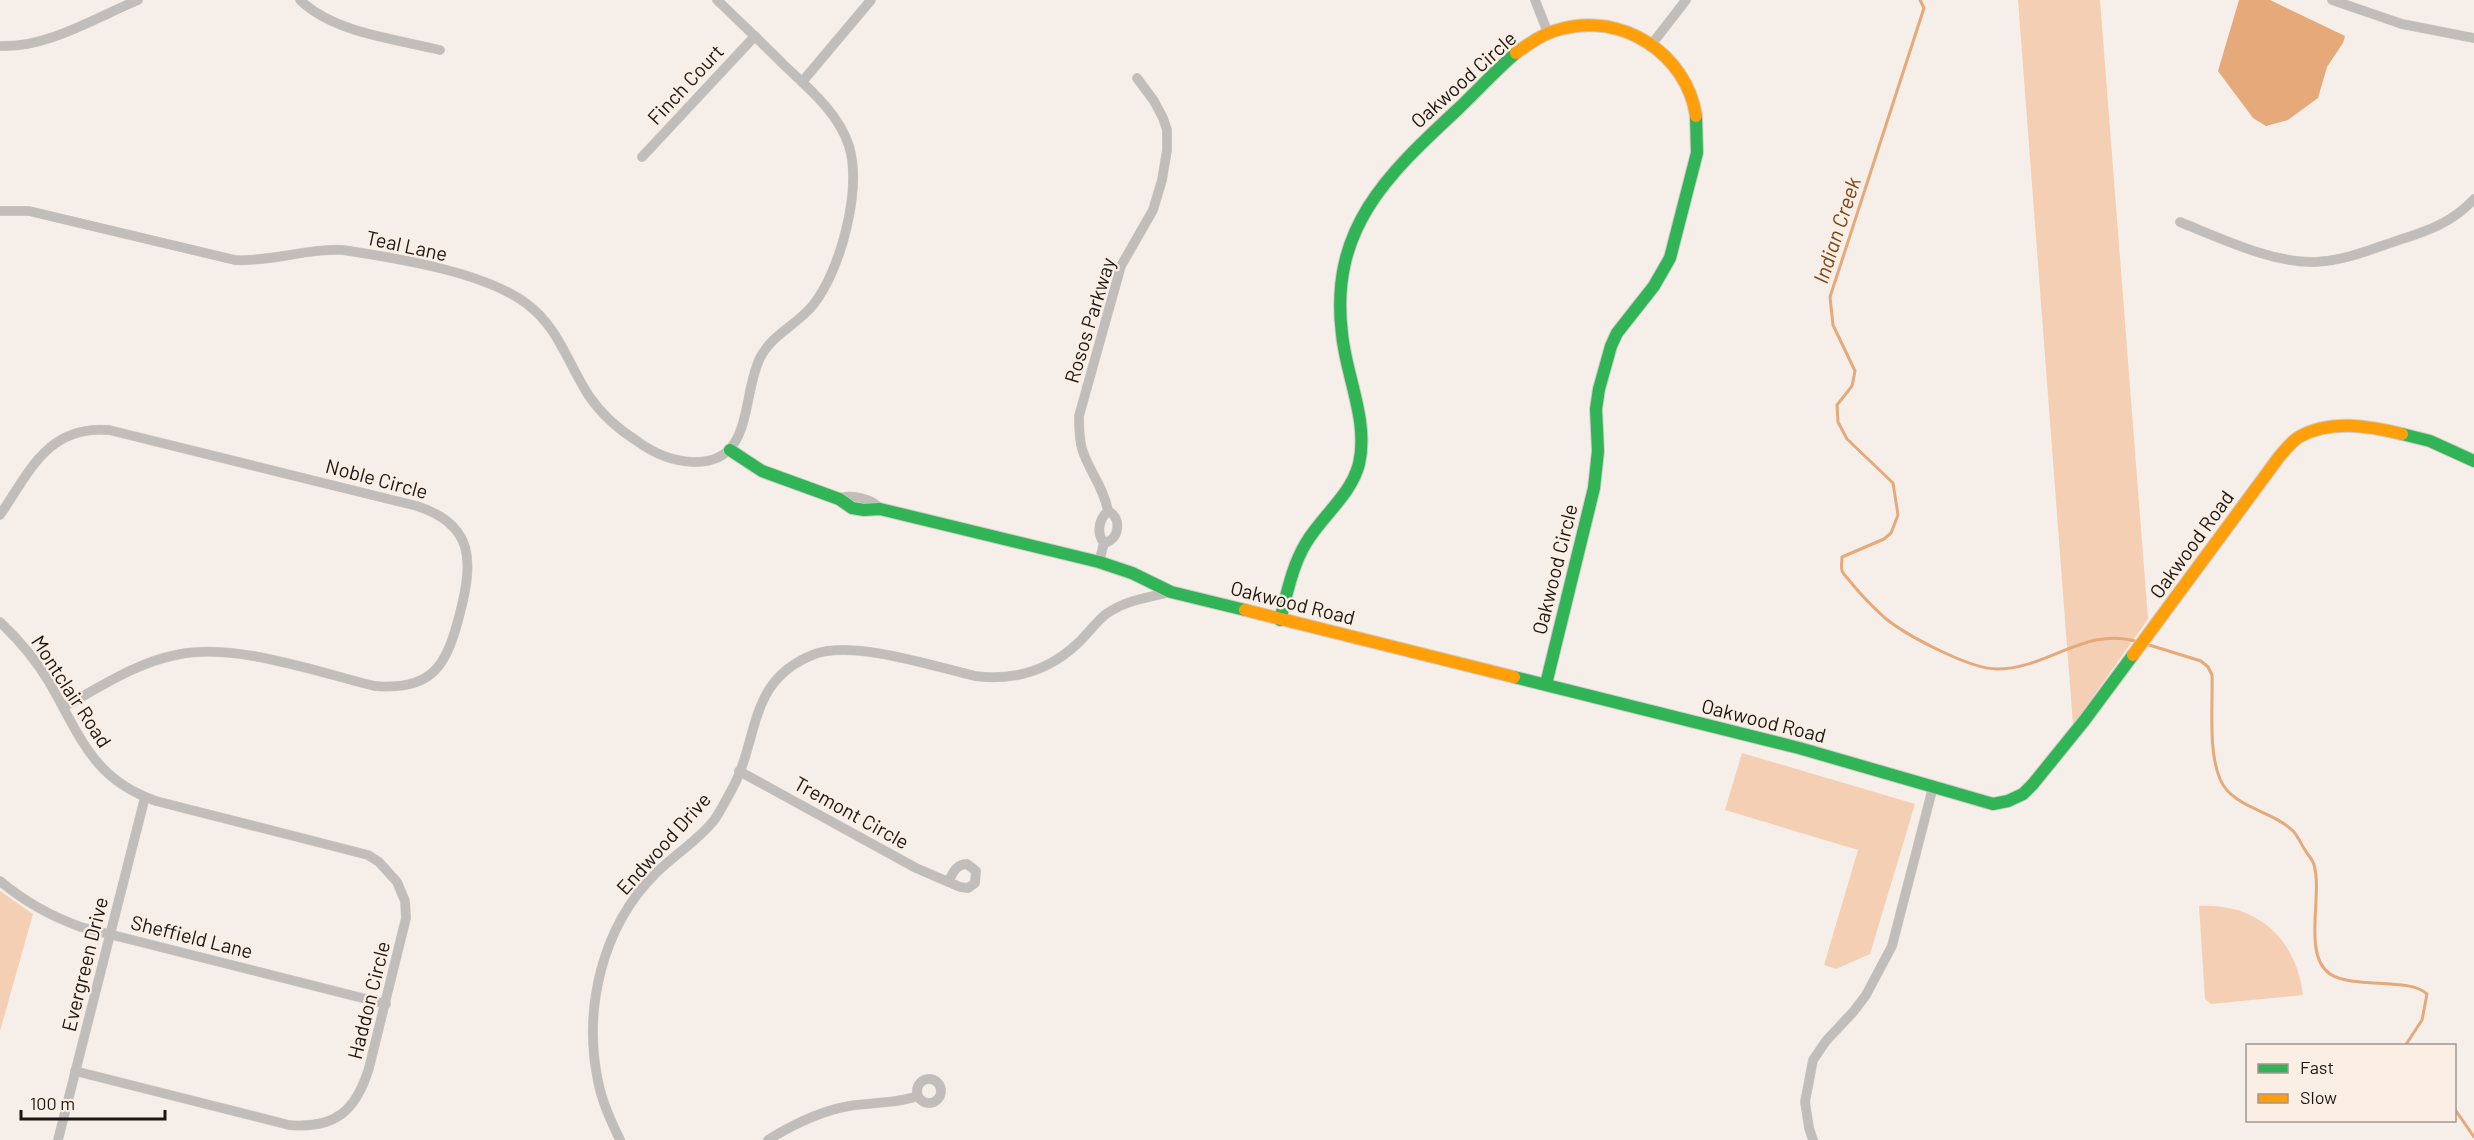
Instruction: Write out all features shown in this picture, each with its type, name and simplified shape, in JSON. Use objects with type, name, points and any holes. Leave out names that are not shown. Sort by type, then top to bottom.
[{"type":"street","points":[[0,46],[28,44],[53,37],[138,0]]},
{"type":"street","points":[[300,0],[316,13],[337,24],[440,50]]},
{"type":"street","points":[[717,0],[827,107],[848,145],[854,171],[853,200],[827,285],[812,307],[781,331],[767,346],[753,375],[742,426],[730,450]]},
{"type":"street","points":[[802,82],[871,0]]},
{"type":"street","points":[[1535,0],[1548,33]]},
{"type":"street","points":[[1652,44],[1686,0]]},
{"type":"street","points":[[2331,0],[2402,24],[2474,38]]},
{"type":"street","name":"Oakwood Circle","points":[[1280,620],[1300,554],[1316,528],[1348,491],[1359,465],[1360,423],[1344,355],[1340,311],[1346,262],[1360,221],[1378,189],[1402,162],[1509,59],[1548,33],[1589,25],[1628,32],[1652,44],[1671,60],[1688,88],[1698,122],[1697,153],[1670,258],[1654,285],[1617,333],[1605,368],[1596,409],[1598,451],[1594,488],[1546,684]]},
{"type":"street","name":"Finch Court","points":[[642,157],[754,36]]},
{"type":"street","name":"Rosos Parkway","points":[[1104,543],[1112,541],[1118,527],[1116,517],[1108,511],[1105,496],[1083,452],[1079,438],[1079,416],[1121,266],[1153,210],[1162,180],[1167,150],[1167,130],[1163,118],[1137,78]]},
{"type":"street","points":[[2180,222],[2275,256],[2314,262],[2357,255],[2438,227],[2463,212],[2474,199]]},
{"type":"street","name":"Teal Lane","points":[[0,211],[29,211],[235,260],[265,260],[326,249],[343,250],[468,276],[508,292],[537,313],[555,333],[590,397],[615,425],[646,448],[668,457],[696,462],[721,458],[730,450]]},
{"type":"street","name":"Oakwood Road","points":[[730,450],[762,471],[839,499],[846,506],[867,511],[880,509],[1099,562],[1132,573],[1171,592],[1816,753],[1994,804],[2023,794],[2084,721],[2279,457],[2297,438],[2320,427],[2383,429],[2430,441],[2474,461]]},
{"type":"street","name":"Noble Circle","points":[[0,515],[48,448],[68,434],[92,429],[109,430],[433,511],[451,525],[467,552],[468,582],[453,642],[441,664],[415,684],[393,688],[375,686],[244,654],[207,651],[176,655],[155,661],[63,707]]},
{"type":"street","name":"Rosos Parkway","points":[[1099,562],[1104,543],[1100,536],[1100,527],[1102,516],[1108,511]]},
{"type":"street","name":"Endwood Drive","points":[[620,1140],[606,1111],[598,1082],[593,1048],[596,992],[604,959],[620,923],[634,900],[654,875],[715,819],[733,788],[755,717],[770,688],[782,674],[816,654],[847,648],[975,676],[1013,677],[1031,673],[1058,660],[1105,615],[1126,602],[1171,592]]},
{"type":"street","name":"Montclair Road","points":[[0,622],[30,655],[63,707],[83,746],[99,765],[120,783],[145,797]]},
{"type":"street","name":"Tremont Circle","points":[[739,771],[882,850],[948,882]]},
{"type":"street","points":[[1813,1140],[1805,1102],[1813,1060],[1826,1041],[1866,995],[1892,946],[1933,787]]},
{"type":"street","name":"Evergreen Drive","points":[[57,1140],[145,797]]},
{"type":"street","name":"Haddon Circle","points":[[75,1071],[289,1125],[313,1126],[326,1123],[346,1111],[362,1090],[386,1004],[406,918],[401,889],[380,862],[354,850],[145,797]]},
{"type":"street","name":"Sheffield Lane","points":[[0,881],[21,898],[56,918],[110,934],[386,1004]]},
{"type":"street","points":[[768,1140],[805,1120],[848,1106],[906,1100],[918,1096]]},
{"type":"shaded area","points":[[2018,0],[2100,0],[2148,619],[2073,725]]},
{"type":"shaded area","points":[[2239,0],[2270,0],[2345,36],[2327,67],[2318,98],[2288,120],[2266,126],[2253,118],[2218,71]]},
{"type":"shaded area","points":[[1742,753],[1915,804],[1870,954],[1836,969],[1824,965],[1858,850],[1725,810]]},
{"type":"shaded area","points":[[0,891],[33,914],[0,1031]]},
{"type":"shaded area","points":[[2199,906],[2239,911],[2256,918],[2270,928],[2292,957],[2303,995],[2211,1004],[2205,999]]},
{"type":"waterway","name":"Indian Creek","points":[[1920,0],[1924,8],[1830,297],[1833,325],[1855,371],[1852,386],[1837,405],[1838,422],[1847,439],[1893,483],[1898,515],[1891,533],[1884,539],[1842,557],[1842,571],[1869,602],[1895,625],[1955,658],[1985,668],[2016,667],[2102,639],[2120,638],[2139,642]]},
{"type":"waterway","name":"Indian Creek","points":[[2146,644],[2201,661],[2208,667],[2212,675],[2214,755],[2220,779],[2226,789],[2243,803],[2274,818],[2293,831],[2313,861],[2316,878],[2315,939],[2322,965],[2330,974],[2340,978],[2408,986],[2427,994],[2422,1020],[2406,1044]]},
{"type":"waterway","name":"Indian Creek","points":[[2456,1111],[2474,1137]]},
{"type":"traffic: fast","points":[[1280,620],[1290,580],[1301,552],[1350,486],[1359,464],[1361,431],[1344,350],[1340,297],[1345,264],[1354,234],[1368,207],[1386,182],[1516,53]]},
{"type":"traffic: fast","points":[[1546,684],[1594,488],[1598,451],[1596,409],[1599,389],[1617,333],[1654,286],[1670,258],[1697,153],[1696,116]]},
{"type":"traffic: fast","points":[[2402,434],[2430,441],[2474,461]]},
{"type":"traffic: fast","points":[[730,450],[762,471],[839,499],[852,508],[880,509],[1099,562],[1132,573],[1171,592],[1245,610]]},
{"type":"traffic: fast","points":[[1514,677],[1799,748],[1993,804],[2008,801],[2023,794],[2033,784],[2133,655]]},
{"type":"traffic: slow","points":[[1516,53],[1543,36],[1561,29],[1584,25],[1607,27],[1628,33],[1648,43],[1680,74],[1690,94],[1696,116]]},
{"type":"traffic: slow","points":[[2133,655],[2279,457],[2294,441],[2311,431],[2337,426],[2363,427],[2402,434]]},
{"type":"traffic: slow","points":[[1245,610],[1514,677]]}]
